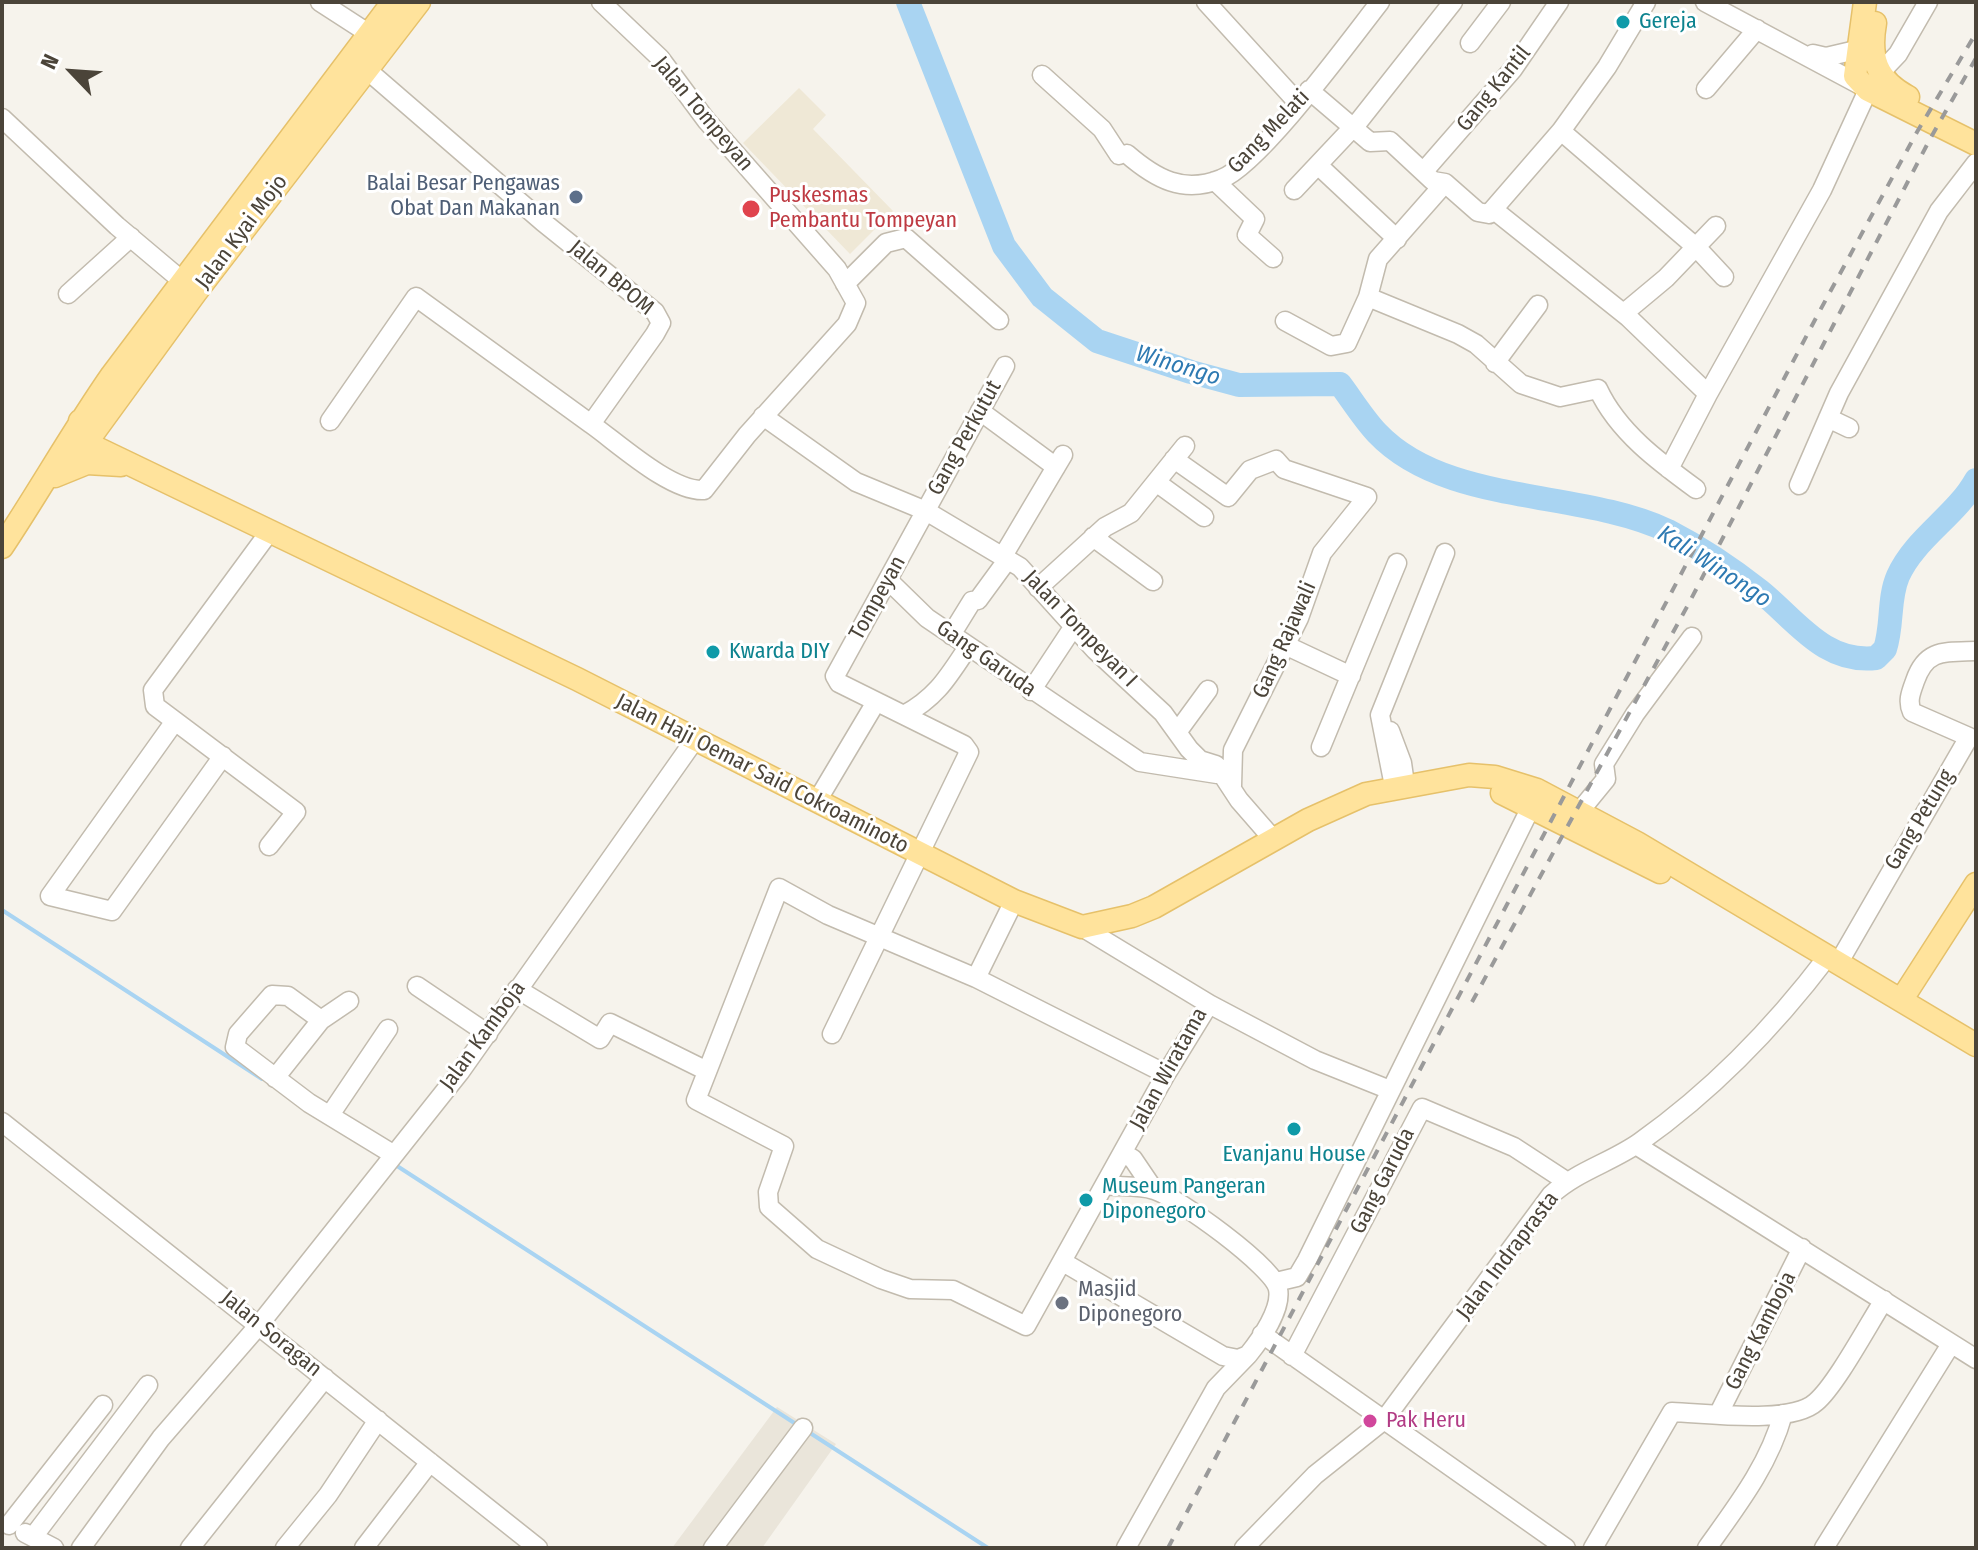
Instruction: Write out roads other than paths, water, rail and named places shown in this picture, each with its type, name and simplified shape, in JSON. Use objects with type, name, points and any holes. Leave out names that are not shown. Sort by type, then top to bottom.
[{"type":"main road","name":"Jalan Kyai Mojo","points":[[2,547],[393,2]]},
{"type":"main road","name":"Jalan Kyai Mojo","points":[[72,446],[118,398],[188,286],[419,2]]},
{"type":"main road","points":[[1865,2],[1856,50],[1855,76],[1976,144]]},
{"type":"main road","points":[[1871,83],[1878,2]]},
{"type":"main road","points":[[1871,83],[1891,88],[1976,132]]},
{"type":"main road","points":[[118,398],[110,429],[120,450],[138,468]]},
{"type":"main road","name":"Jalan Haji Oemar Said Cokroaminoto","points":[[72,446],[111,455],[696,738],[1014,901],[1082,927]]},
{"type":"main road","points":[[39,492],[60,472],[73,466],[100,462],[138,468]]},
{"type":"main road","points":[[1082,927],[1154,907],[1333,808],[1399,785],[1469,775],[1495,777],[1537,790],[1699,878],[1735,904],[1976,1045]]},
{"type":"main road","points":[[1446,779],[1505,794],[1532,805],[1700,892],[1735,904]]},
{"type":"main road","points":[[1902,999],[1976,884]]},
{"type":"street","points":[[320,2],[368,33]]},
{"type":"street","name":"Jalan Tompeyan","points":[[601,2],[660,58],[706,120],[837,269],[856,303],[855,313],[763,416]]},
{"type":"street","points":[[1206,2],[1304,97],[1370,142],[1390,141],[1433,181],[1445,183],[1483,215],[1494,210],[1561,131],[1607,67],[1646,2]]},
{"type":"street","name":"Gang Melati","points":[[1042,75],[1102,129],[1123,155],[1169,183],[1189,185],[1215,181],[1237,169],[1304,97],[1380,2]]},
{"type":"street","points":[[1294,190],[1320,167],[1453,2]]},
{"type":"street","points":[[1470,43],[1501,2]]},
{"type":"street","name":"Gang Kantil","points":[[1424,171],[1508,76],[1559,2]]},
{"type":"street","points":[[1705,2],[1871,83]]},
{"type":"street","points":[[1669,469],[1822,190],[1871,83],[1898,54],[1928,2]]},
{"type":"street","points":[[1706,89],[1757,29]]},
{"type":"street","points":[[1798,50],[1826,57],[1856,50]]},
{"type":"street","name":"Jalan BPOM","points":[[366,69],[659,316],[661,323],[655,334],[591,424]]},
{"type":"street","points":[[2,118],[188,286]]},
{"type":"street","points":[[1561,131],[1697,248],[1724,277]]},
{"type":"street","points":[[1799,485],[1828,418],[1939,211],[1976,163]]},
{"type":"street","points":[[1320,167],[1397,239]]},
{"type":"street","points":[[1215,181],[1255,219],[1247,235],[1273,258]]},
{"type":"street","points":[[1285,321],[1323,343],[1342,346],[1350,339],[1368,297],[1378,259],[1445,183]]},
{"type":"street","points":[[1494,210],[1624,313],[1708,394]]},
{"type":"street","points":[[1624,313],[1697,248],[1716,226]]},
{"type":"street","points":[[68,294],[131,237]]},
{"type":"street","points":[[845,284],[886,243],[906,238],[999,320]]},
{"type":"street","points":[[330,421],[416,297],[676,483],[699,490],[711,483],[763,416]]},
{"type":"street","points":[[1368,297],[1476,344],[1515,382],[1547,394],[1568,397],[1598,389],[1608,409],[1669,469],[1696,489]]},
{"type":"street","points":[[1495,363],[1538,305]]},
{"type":"street","name":"Gang Perkutut","points":[[926,511],[1005,366]]},
{"type":"street","points":[[951,635],[972,601],[978,600],[1006,557],[1060,461],[980,411]]},
{"type":"street","name":"Jalan Tompeyan I","points":[[763,416],[856,482],[926,511],[1006,557],[1178,731],[1200,760],[1216,765],[1273,839]]},
{"type":"street","points":[[1828,418],[1849,428]]},
{"type":"street","name":"Gang Rajawali","points":[[1156,482],[1180,453],[1228,497],[1250,470],[1276,460],[1284,469],[1365,495],[1364,504],[1341,526],[1322,553],[1285,645],[1233,750],[1228,782]]},
{"type":"street","points":[[1038,588],[1093,537],[1131,513],[1156,482],[1204,517]]},
{"type":"street","name":"Tompeyan","points":[[876,702],[839,683],[835,679],[836,672],[926,511]]},
{"type":"street","points":[[269,846],[296,812],[153,703],[156,684],[270,531]]},
{"type":"street","points":[[1093,537],[1153,581]]},
{"type":"street","points":[[1399,785],[1393,735],[1380,715],[1445,553]]},
{"type":"street","points":[[1321,747],[1397,563]]},
{"type":"street","name":"Gang Garuda","points":[[888,580],[923,615],[1140,762],[1228,782]]},
{"type":"street","points":[[1031,691],[1074,626]]},
{"type":"street","points":[[1579,812],[1606,779],[1604,764],[1635,714],[1692,637]]},
{"type":"street","points":[[1285,645],[1351,676]]},
{"type":"street","points":[[904,715],[927,702],[968,647]]},
{"type":"street","name":"Gang Petung","points":[[1833,959],[1969,737],[1918,717],[1910,709],[1909,697],[1921,662],[1931,656],[1976,651]]},
{"type":"street","points":[[1178,731],[1208,690]]},
{"type":"street","points":[[817,801],[876,702],[968,749],[967,760],[917,853],[883,936],[832,1034]]},
{"type":"street","points":[[175,721],[50,896],[112,911],[223,756]]},
{"type":"street","name":"Jalan Kamboja","points":[[81,1548],[161,1438],[259,1325],[488,1034],[696,738]]},
{"type":"street","points":[[1276,1282],[1297,1277],[1532,805]]},
{"type":"street","points":[[517,989],[600,1039],[610,1023],[707,1071],[779,888],[828,915],[976,978],[1166,1074]]},
{"type":"street","points":[[976,978],[1014,901]]},
{"type":"street","name":"Jalan Wiratama","points":[[707,1071],[696,1100],[784,1146],[768,1192],[769,1207],[817,1249],[895,1285],[960,1293],[1026,1326],[1166,1074],[1209,1004],[1082,927]]},
{"type":"street","name":"Jalan Indraprasta","points":[[1244,1548],[1315,1475],[1384,1420],[1522,1230],[1566,1181],[1636,1145],[1681,1112],[1778,1018],[1833,959]]},
{"type":"street","points":[[417,986],[488,1034]]},
{"type":"street","points":[[321,1020],[288,996],[275,994],[265,999],[238,1034],[234,1045],[386,1160]]},
{"type":"street","points":[[275,1078],[321,1020],[349,1001]]},
{"type":"street","points":[[1209,1004],[1315,1060],[1390,1090]]},
{"type":"street","points":[[330,1115],[388,1029]]},
{"type":"street","name":"Gang Garuda","points":[[1292,1356],[1422,1108],[1514,1147],[1566,1181]]},
{"type":"street","name":"Jalan Soragan","points":[[2,1122],[538,1548]]},
{"type":"street","points":[[1636,1145],[1976,1359]]},
{"type":"street","points":[[1123,1153],[1133,1159],[1154,1190],[1232,1240],[1276,1282],[1278,1303],[1248,1355],[1216,1388],[1126,1548]]},
{"type":"street","points":[[1105,1185],[1154,1190]]},
{"type":"street","name":"Gang Kamboja","points":[[1719,1413],[1802,1248]]},
{"type":"street","points":[[1063,1262],[1223,1356],[1238,1359],[1248,1355]]},
{"type":"street","points":[[1707,1548],[1763,1464],[1776,1440],[1783,1414],[1805,1410],[1816,1403],[1884,1300]]},
{"type":"street","points":[[1262,1334],[1566,1548]]},
{"type":"street","points":[[1824,1548],[1951,1344]]},
{"type":"street","points":[[190,1548],[325,1378]]},
{"type":"street","points":[[33,1537],[148,1385]]},
{"type":"street","points":[[54,1548],[6,1523],[103,1405]]},
{"type":"street","name":"Gang Kamboja","points":[[1593,1548],[1672,1412],[1783,1414]]},
{"type":"street","points":[[285,1548],[366,1442],[378,1420]]},
{"type":"street","points":[[713,1548],[803,1428]]},
{"type":"street","points":[[364,1548],[430,1462]]},
{"type":"waterway","name":"Winongo","points":[[908,2],[1004,246],[1042,297],[1097,341],[1239,385],[1340,384],[1377,433],[1406,456],[1439,473],[1476,485],[1595,508],[1668,531],[1760,591],[1812,638],[1841,654],[1858,658],[1876,658],[1885,649],[1893,594],[1905,562],[1958,505],[1976,480]]},
{"type":"waterway","points":[[2,910],[262,1079]]},
{"type":"waterway","points":[[394,1164],[799,1426]]},
{"type":"waterway","points":[[807,1431],[988,1548]]},
{"type":"railway","points":[[1168,1548],[1817,316],[1917,132],[1976,33]]},
{"type":"railway","points":[[1472,1002],[1689,603],[1930,139],[1976,58]]},
{"type":"place","name":"Gereja","points":[[1623,22]]},
{"type":"place","name":"Balai Besar Pengawas Obat Dan Makanan","points":[[576,197]]},
{"type":"place","name":"Puskesmas Pembantu Tompeyan","points":[[751,209]]},
{"type":"place","name":"Kwarda DIY","points":[[713,652]]},
{"type":"place","name":"Evanjanu House","points":[[1294,1129]]},
{"type":"place","name":"Museum Pangeran Diponegoro","points":[[1086,1200]]},
{"type":"place","name":"Masjid Diponegoro","points":[[1062,1303]]},
{"type":"place","name":"Pak Heru","points":[[1370,1421]]},
{"type":"water label","name":"Kali Winongo","points":[[1714,567]]}]
